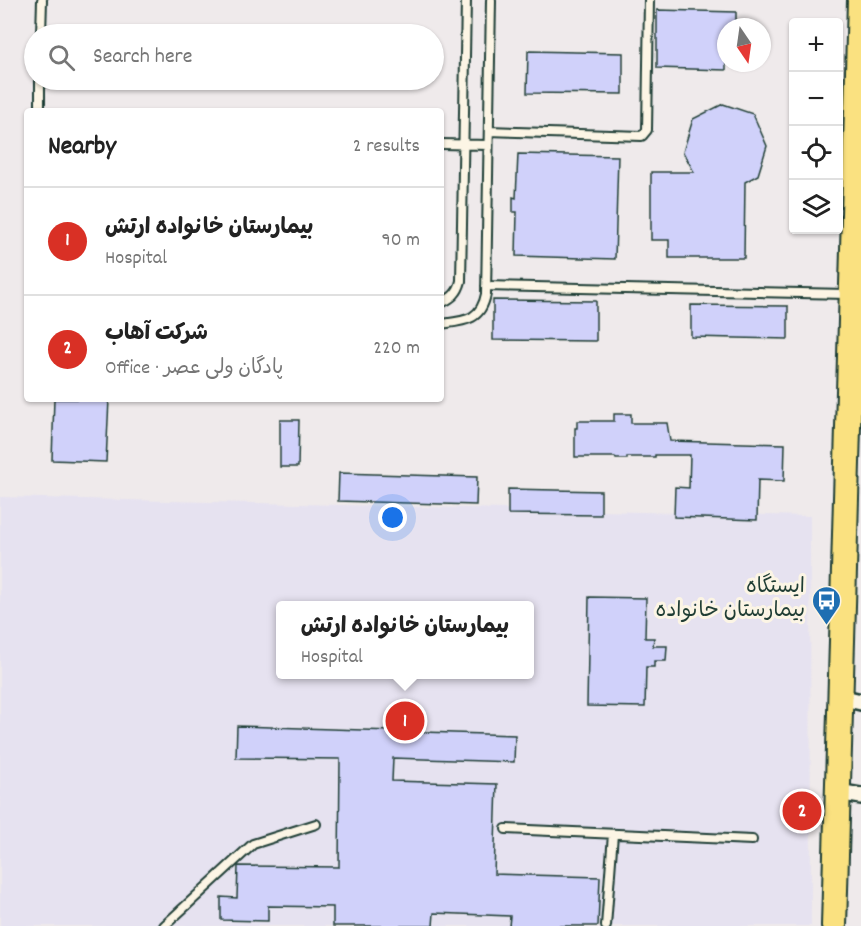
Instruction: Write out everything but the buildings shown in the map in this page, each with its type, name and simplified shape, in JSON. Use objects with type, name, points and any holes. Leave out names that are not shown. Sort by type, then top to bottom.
[{"type":"main road","points":[[834,926],[849,794],[860,0]]},
{"type":"lane","points":[[41,24],[42,0]]},
{"type":"lane","points":[[444,302],[452,298],[459,289],[461,281],[466,0]]},
{"type":"lane","points":[[444,323],[474,317],[484,305],[491,0]]},
{"type":"lane","points":[[489,131],[642,136],[647,130],[649,0]]},
{"type":"lane","points":[[40,90],[40,108]]},
{"type":"lane","points":[[444,144],[488,144]]},
{"type":"lane","points":[[486,286],[856,295]]},
{"type":"lane","points":[[164,926],[253,844],[316,824]]},
{"type":"lane","points":[[506,830],[752,840]]},
{"type":"lane","points":[[606,926],[613,834]]},
{"type":"shaded area","points":[[0,497],[810,516],[811,926],[0,926]]},
{"type":"place","name":"ایستگاه بیمارستان خانواده","points":[[826,626]]},
{"type":"place","name":"بیمارستان خانواده ارتش","points":[[405,721]]},
{"type":"place","name":"شرکت آهاب","points":[[802,811]]}]
